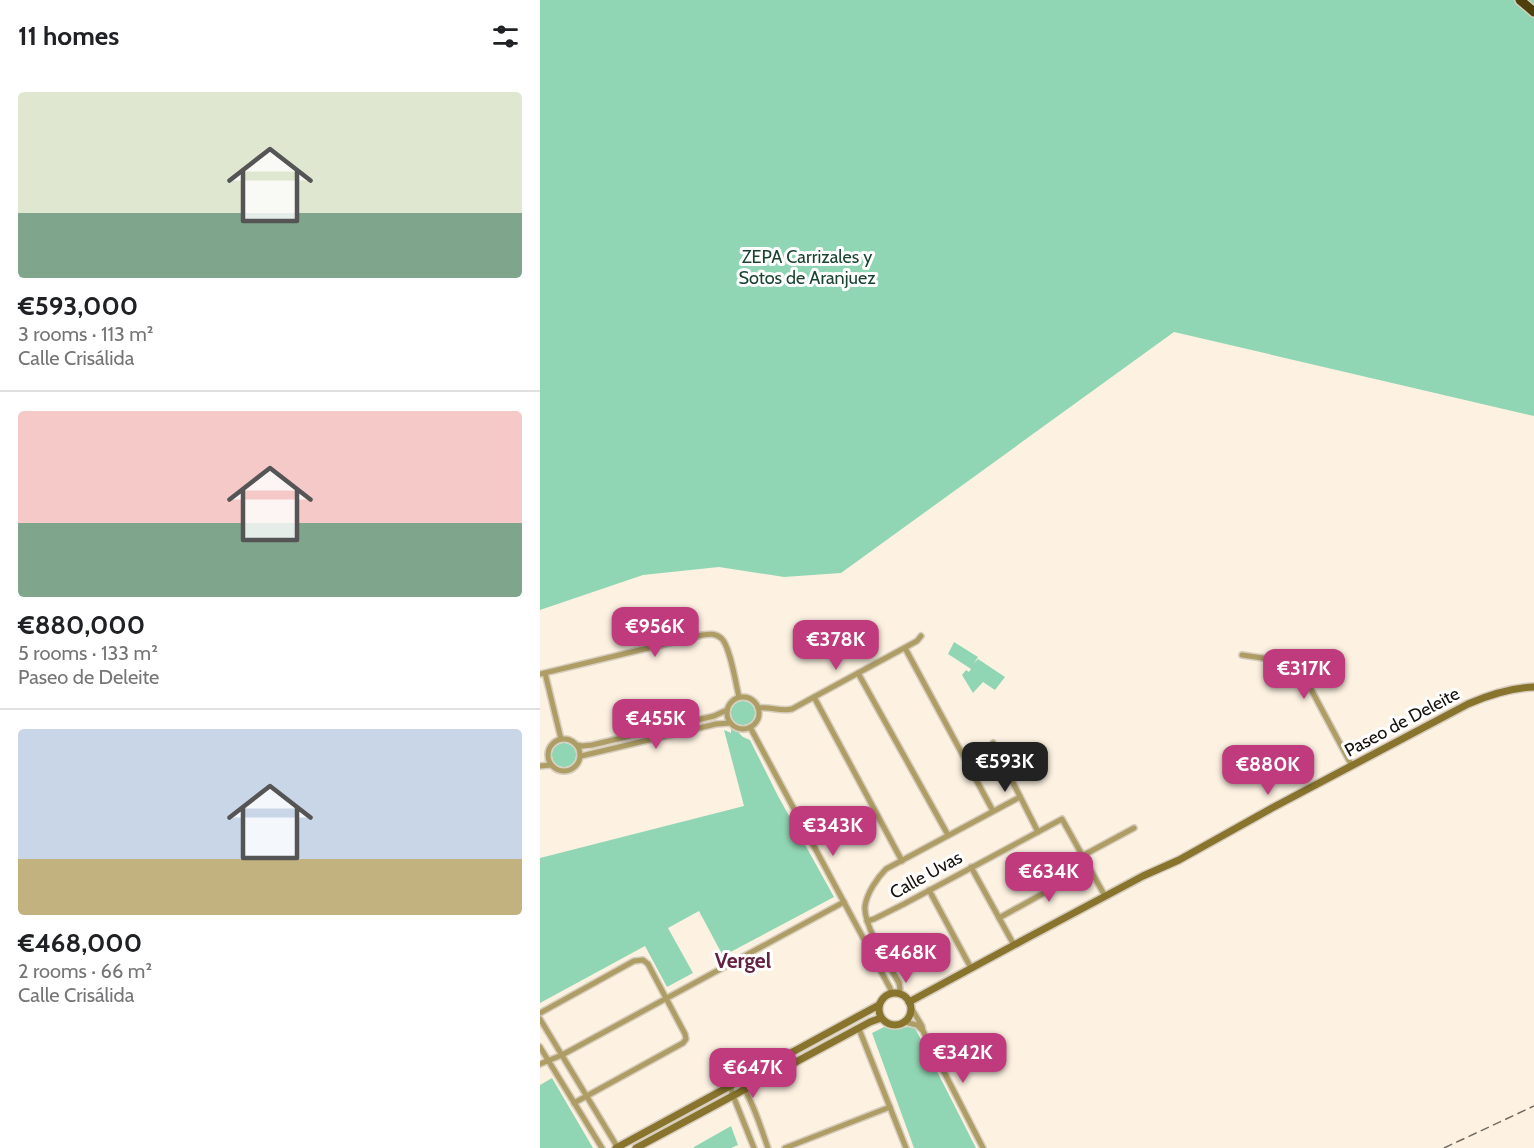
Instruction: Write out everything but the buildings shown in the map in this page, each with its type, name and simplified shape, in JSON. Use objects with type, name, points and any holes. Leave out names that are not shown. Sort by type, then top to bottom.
[{"type":"highway","points":[[1520,0],[1534,12]]},
{"type":"main road","name":"Paseo de Deleite","points":[[909,1004],[1105,896],[1179,860],[1468,704],[1492,694],[1534,687]]},
{"type":"main road","points":[[617,1148],[879,1005],[883,999],[894,994],[906,998],[910,1014],[905,1022],[895,1025],[881,1018],[879,1005]]},
{"type":"main road","points":[[636,1148],[881,1018]]},
{"type":"street","points":[[561,740],[542,674],[702,634],[719,636],[725,643],[739,697]]},
{"type":"street","points":[[758,708],[784,711],[792,709],[905,648],[921,636]]},
{"type":"street","points":[[905,648],[993,811]]},
{"type":"street","points":[[1242,655],[1297,663],[1352,766]]},
{"type":"street","points":[[858,673],[948,835]]},
{"type":"street","points":[[739,697],[752,700],[758,708],[758,717],[754,725],[746,729],[737,728],[730,723],[726,714],[731,702],[739,697]]},
{"type":"street","points":[[814,697],[902,861]]},
{"type":"street","points":[[577,745],[580,756],[577,766],[568,771],[558,770],[551,765],[548,755],[550,747],[561,740],[570,740],[582,746],[592,745],[714,716],[727,710]]},
{"type":"street","points":[[580,756],[716,724],[730,723]]},
{"type":"street","points":[[750,727],[894,994],[900,989],[898,983],[867,921],[865,905],[876,882],[886,869],[1020,797]]},
{"type":"street","points":[[993,743],[1038,831]]},
{"type":"street","points":[[540,758],[548,755]]},
{"type":"street","points":[[540,766],[551,765]]},
{"type":"street","name":"Calle Uvas","points":[[867,921],[1062,819],[1083,856]]},
{"type":"street","points":[[1105,896],[1083,856],[1134,828]]},
{"type":"street","points":[[971,867],[1014,945]]},
{"type":"street","points":[[999,918],[1089,868]]},
{"type":"street","points":[[929,890],[971,968]]},
{"type":"street","points":[[540,1064],[562,1055],[844,902]]},
{"type":"street","points":[[540,1012],[634,961],[643,960],[648,964],[685,1034],[686,1039],[683,1043],[574,1103]]},
{"type":"street","points":[[909,1004],[983,1148]]},
{"type":"street","points":[[540,1019],[617,1148]]},
{"type":"street","points":[[905,1022],[917,1025],[923,1031]]},
{"type":"street","points":[[859,1029],[906,1148]]},
{"type":"street","points":[[540,1047],[602,1148]]},
{"type":"street","points":[[738,1081],[744,1089],[768,1148]]},
{"type":"street","points":[[731,1086],[754,1148]]},
{"type":"street","points":[[785,1148],[890,1107]]},
{"type":"green space","name":"ZEPA Carrizales y Sotos de Aranjuez","points":[[540,0],[1534,0],[1534,416],[1174,332],[841,573],[784,577],[719,567],[643,575],[540,610]]},
{"type":"green space","points":[[954,642],[978,657],[974,663],[978,659],[1005,677],[995,690],[983,682],[973,693],[962,675],[966,670],[969,672],[971,669],[948,654]]},
{"type":"green space","points":[[743,701],[751,705],[755,713],[751,721],[743,725],[735,721],[731,713],[735,705]]},
{"type":"green space","points":[[731,725],[743,737],[750,740],[834,897],[723,956],[699,911],[668,928],[693,973],[667,987],[645,946],[540,1003],[540,858],[744,806],[724,730],[731,733]]},
{"type":"green space","points":[[564,743],[569,744],[575,750],[575,760],[569,766],[564,767],[559,766],[553,760],[552,755],[553,750],[559,744]]},
{"type":"green space","points":[[884,1027],[915,1028],[976,1148],[914,1148],[872,1033]]},
{"type":"green space","points":[[552,1078],[593,1148],[540,1148],[540,1085]]},
{"type":"green space","points":[[731,1126],[738,1145],[731,1148],[694,1148],[694,1147]]},
{"type":"railway","points":[[1444,1148],[1534,1106]]},
{"type":"district","name":"Vergel","points":[[743,961]]}]
